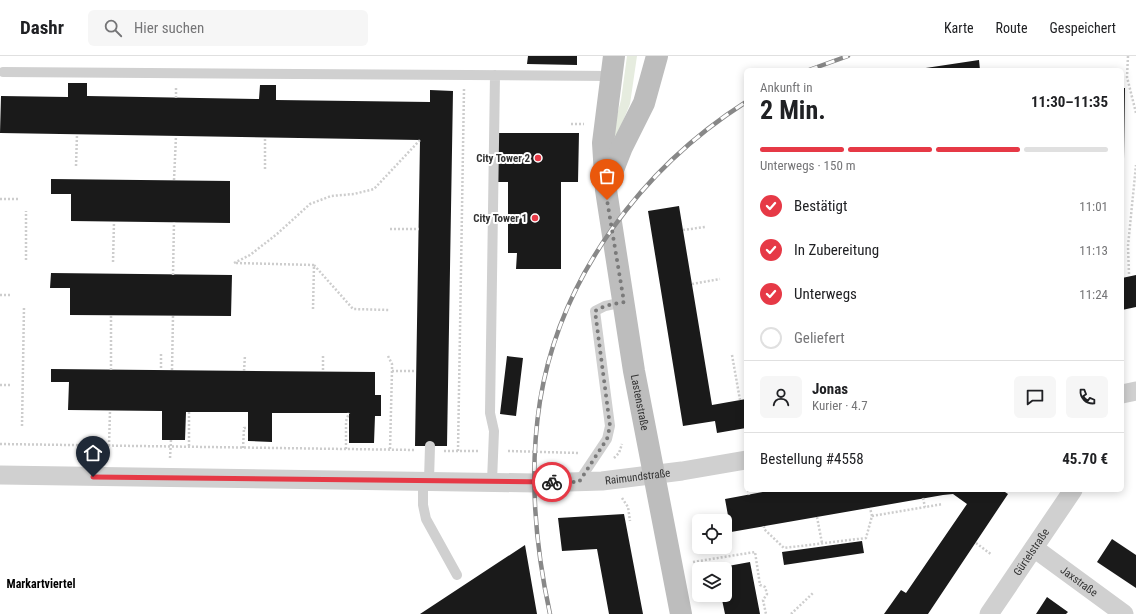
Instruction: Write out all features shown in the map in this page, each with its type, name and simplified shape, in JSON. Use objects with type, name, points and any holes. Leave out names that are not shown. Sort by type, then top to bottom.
[{"type":"main road","name":"Lastenstraße","points":[[606,190],[622,147],[644,102],[657,56]]},
{"type":"main road","name":"Lastenstraße","points":[[612,66],[602,143],[606,190],[635,378],[680,614]]},
{"type":"street","name":"Raimundstraße","points":[[0,475],[426,480],[535,483],[602,482],[744,460]]},
{"type":"street","name":"Gürtelstraße","points":[[989,614],[1072,492]]},
{"type":"street","name":"Jaxstraße","points":[[1034,548],[1124,614]]},
{"type":"lane","points":[[3,72],[494,76],[612,66]]},
{"type":"lane","points":[[492,481],[494,431],[490,413],[494,76]]},
{"type":"lane","points":[[579,482],[607,439],[610,426],[595,311],[605,306],[624,302]]},
{"type":"lane","points":[[430,448],[423,505],[426,519],[457,575]]},
{"type":"path","points":[[1128,56],[1127,78],[1136,113]]},
{"type":"path","points":[[458,451],[464,86]]},
{"type":"path","points":[[571,124],[584,124]]},
{"type":"path","points":[[76,166],[77,134]]},
{"type":"path","points":[[174,180],[176,136]]},
{"type":"path","points":[[264,169],[265,137]]},
{"type":"path","points":[[389,310],[353,310],[314,265],[234,263],[264,244],[310,204],[330,196],[354,194],[374,189],[420,140]]},
{"type":"path","points":[[1129,274],[1128,246],[1136,165]]},
{"type":"path","points":[[0,199],[18,199]]},
{"type":"path","points":[[26,211],[26,260]]},
{"type":"path","points":[[113,262],[114,222]]},
{"type":"path","points":[[174,222],[174,274]]},
{"type":"path","points":[[683,230],[705,227]]},
{"type":"path","points":[[390,229],[419,229]]},
{"type":"path","points":[[313,309],[314,265]]},
{"type":"path","points":[[692,284],[720,280]]},
{"type":"path","points":[[0,296],[11,295]]},
{"type":"path","points":[[22,426],[24,308]]},
{"type":"path","points":[[111,370],[112,315]]},
{"type":"path","points":[[172,370],[173,316]]},
{"type":"path","points":[[160,354],[160,370]]},
{"type":"path","points":[[244,355],[244,371]]},
{"type":"path","points":[[732,355],[740,400]]},
{"type":"path","points":[[323,356],[323,371]]},
{"type":"path","points":[[388,356],[392,364],[390,450]]},
{"type":"path","points":[[392,371],[416,371]]},
{"type":"path","points":[[0,385],[12,385]]},
{"type":"path","points":[[109,446],[110,411]]},
{"type":"path","points":[[189,412],[189,446]]},
{"type":"path","points":[[346,449],[346,421],[349,413]]},
{"type":"path","points":[[243,448],[244,428],[248,428]]},
{"type":"path","points":[[0,444],[390,450],[430,448],[458,451],[599,453],[614,458]]},
{"type":"path","points":[[923,498],[925,507]]},
{"type":"path","points":[[872,516],[943,504]]},
{"type":"path","points":[[764,526],[764,529],[784,548],[866,538],[872,516],[870,508]]},
{"type":"path","points":[[817,517],[822,543]]},
{"type":"path","points":[[976,543],[992,555]]},
{"type":"path","points":[[693,562],[755,552],[760,585],[766,587],[767,594],[764,600],[766,614]]},
{"type":"path","points":[[791,614],[813,592]]},
{"type":"shaded area","points":[[627,56],[637,56],[630,104],[614,143],[611,138],[621,100]]},
{"type":"building","points":[[528,56],[577,56],[577,65],[527,64]]},
{"type":"building","points":[[979,60],[980,68],[926,68]]},
{"type":"building","points":[[68,83],[87,83],[87,96],[259,99],[260,85],[276,85],[276,100],[430,102],[430,90],[453,91],[447,446],[415,446],[420,140],[0,133],[1,96],[68,97]]},
{"type":"building","points":[[1124,88],[1125,88],[1124,159]]},
{"type":"building","points":[[498,133],[579,133],[578,182],[561,182],[561,269],[516,269],[517,253],[508,253],[508,182],[497,182]]},
{"type":"building","points":[[51,179],[230,181],[230,223],[71,221],[71,194],[51,194]]},
{"type":"building","points":[[679,206],[712,405],[744,399],[744,428],[717,433],[715,421],[683,426],[648,211]]},
{"type":"building","points":[[51,273],[232,275],[231,316],[70,315],[70,288],[50,288]]},
{"type":"building","points":[[1136,275],[1136,307],[1124,310],[1124,278]]},
{"type":"building","points":[[507,356],[523,358],[516,416],[500,414]]},
{"type":"building","points":[[51,369],[375,372],[375,395],[381,395],[381,416],[375,416],[374,443],[349,443],[349,413],[272,413],[272,442],[248,441],[248,412],[186,412],[185,440],[162,440],[162,411],[68,410],[69,382],[51,382]]},
{"type":"building","points":[[763,492],[1005,492],[1008,494],[928,614],[884,614],[901,590],[906,593],[967,504],[953,494],[732,532],[732,514],[728,514],[725,499]]},
{"type":"building","points":[[624,514],[643,614],[609,614],[597,549],[562,551],[558,518]]},
{"type":"building","points":[[1112,539],[1136,555],[1136,588],[1097,562]]},
{"type":"building","points":[[862,541],[864,553],[784,565],[782,552]]},
{"type":"building","points":[[525,545],[537,614],[420,614]]},
{"type":"building","points":[[750,562],[760,614],[725,614],[722,602],[732,602],[732,565]]},
{"type":"building","points":[[1047,597],[1068,612],[1066,614],[1036,614]]},
{"type":"railway","points":[[815,68],[848,56]]},
{"type":"railway","points":[[550,614],[537,535],[534,481],[535,454],[540,401],[550,355],[566,311],[587,269],[612,230],[640,193],[673,159],[708,129],[744,103]]},
{"type":"way so far","points":[[552,482],[579,482],[607,439],[610,426],[595,311],[605,306],[624,302],[607,200]]},
{"type":"place","name":"City Tower 2","points":[[538,158]]},
{"type":"place","name":"City Tower 1","points":[[535,218]]},
{"type":"district","name":"Markartviertel","points":[[41,584]]},
{"type":"route","points":[[93,477],[552,482]]}]
